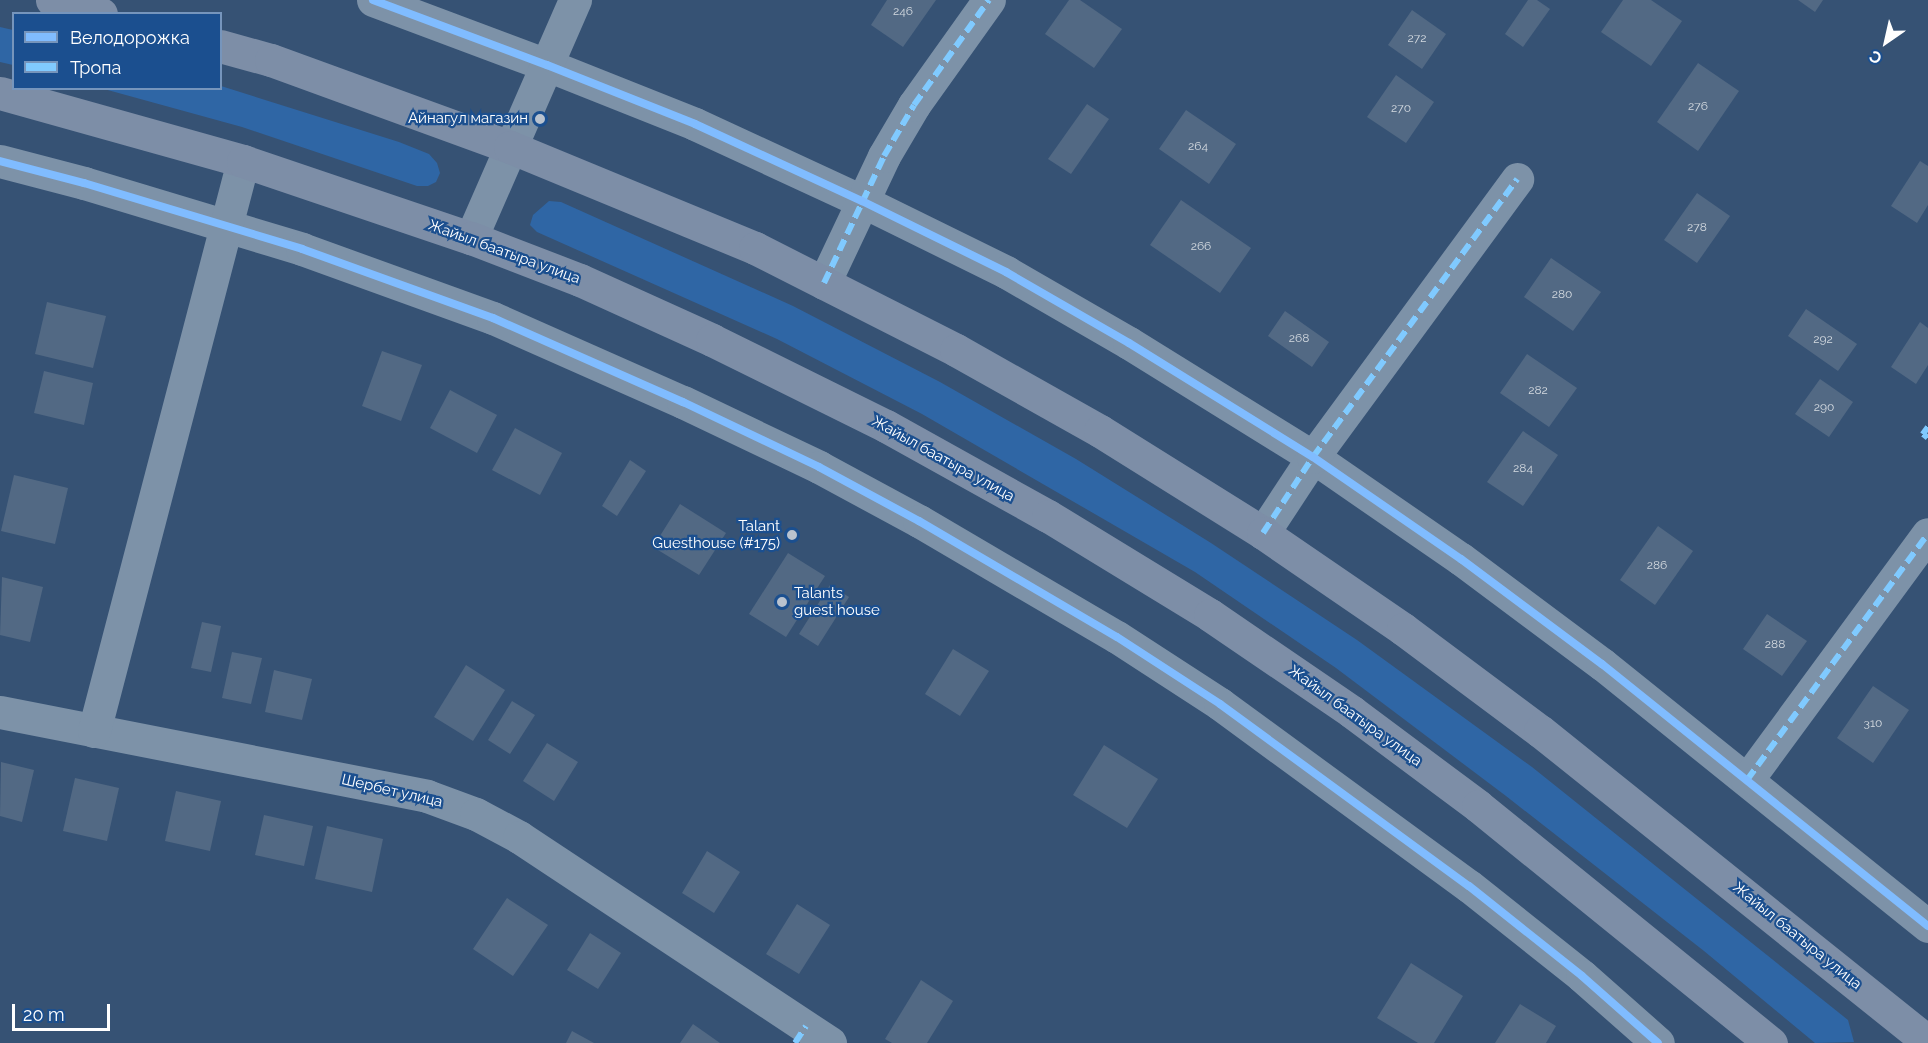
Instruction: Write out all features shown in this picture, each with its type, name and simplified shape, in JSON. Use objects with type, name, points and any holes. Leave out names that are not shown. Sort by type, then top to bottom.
[{"type":"main road","points":[[52,0],[94,12]]},
{"type":"main road","name":"Жайыл баатыра улица","points":[[222,47],[271,60],[510,147],[734,239],[956,350],[1100,431],[1263,533],[1403,629],[1540,730],[1928,1042]]},
{"type":"main road","name":"Жайыл баатыра улица","points":[[0,93],[243,161],[471,238],[580,279],[712,340],[886,426],[1048,516],[1210,615],[1352,712],[1478,806],[1771,1043]]},
{"type":"street","points":[[373,0],[547,64],[695,124],[862,201],[1006,272],[1129,343],[1313,457],[1471,566],[1602,664],[1928,926]]},
{"type":"street","points":[[471,238],[575,0]]},
{"type":"street","points":[[824,283],[862,201],[914,105],[989,0]]},
{"type":"street","points":[[0,161],[84,183],[225,225],[397,282],[493,318],[597,362],[819,467],[948,537],[1117,637],[1220,704],[1469,886],[1582,976],[1658,1043]]},
{"type":"street","points":[[94,731],[243,161]]},
{"type":"street","points":[[1263,533],[1313,457],[1517,179]]},
{"type":"street","points":[[1747,780],[1928,534]]},
{"type":"street","name":"Шербет улица","points":[[0,712],[427,796],[476,814],[529,844],[810,1037]]},
{"type":"shaded area","points":[[0,27],[12,30],[12,65],[0,62]]},
{"type":"shaded area","points":[[222,86],[399,142],[429,154],[437,163],[440,173],[436,182],[428,186],[417,186],[242,127],[108,90],[222,90]]},
{"type":"shaded area","points":[[549,201],[561,202],[793,306],[940,382],[1076,459],[1211,543],[1357,640],[1532,767],[1848,1020],[1854,1042],[1815,1043],[1704,951],[1506,796],[1336,668],[1195,572],[922,414],[777,339],[537,232],[530,225],[533,215]]},
{"type":"building","points":[[887,0],[936,0],[903,47],[871,25]]},
{"type":"building","points":[[1069,0],[1080,0],[1122,29],[1094,68],[1045,34]]},
{"type":"building","points":[[1528,0],[1537,0],[1550,9],[1523,47],[1505,34]]},
{"type":"building","points":[[1623,0],[1651,0],[1682,21],[1651,66],[1601,32]]},
{"type":"building","points":[[1798,0],[1823,0],[1815,12]]},
{"type":"building","points":[[1412,10],[1446,34],[1422,69],[1388,45]]},
{"type":"building","points":[[1698,63],[1739,91],[1698,151],[1657,122]]},
{"type":"building","points":[[1396,75],[1434,102],[1406,143],[1367,117]]},
{"type":"building","points":[[1087,104],[1109,119],[1071,174],[1048,159]]},
{"type":"building","points":[[1186,110],[1236,144],[1209,184],[1159,149]]},
{"type":"building","points":[[1920,161],[1928,166],[1928,205],[1917,223],[1891,206]]},
{"type":"building","points":[[1697,193],[1730,216],[1697,263],[1664,240]]},
{"type":"building","points":[[1181,200],[1251,248],[1220,293],[1150,245]]},
{"type":"building","points":[[1551,258],[1601,292],[1573,331],[1524,297]]},
{"type":"building","points":[[47,302],[106,316],[93,368],[35,354]]},
{"type":"building","points":[[1806,309],[1857,344],[1838,371],[1788,336]]},
{"type":"building","points":[[1285,311],[1329,342],[1312,367],[1268,336]]},
{"type":"building","points":[[1920,322],[1928,328],[1928,365],[1916,384],[1891,367]]},
{"type":"building","points":[[382,351],[422,365],[401,421],[362,406]]},
{"type":"building","points":[[1527,354],[1577,388],[1549,427],[1500,393]]},
{"type":"building","points":[[44,371],[93,383],[84,425],[34,413]]},
{"type":"building","points":[[1820,379],[1853,402],[1829,437],[1795,414]]},
{"type":"building","points":[[450,390],[497,415],[477,453],[430,428]]},
{"type":"building","points":[[515,428],[562,453],[540,495],[492,470]]},
{"type":"building","points":[[1523,431],[1558,455],[1523,506],[1487,482]]},
{"type":"building","points":[[630,460],[646,471],[617,516],[602,506]]},
{"type":"building","points":[[14,475],[68,488],[55,544],[1,531]]},
{"type":"building","points":[[680,504],[726,533],[699,575],[653,547]]},
{"type":"building","points":[[1658,526],[1693,551],[1655,605],[1620,580]]},
{"type":"building","points":[[788,553],[825,576],[786,637],[749,614]]},
{"type":"building","points":[[2,577],[43,587],[30,642],[0,635]]},
{"type":"building","points":[[830,585],[849,597],[818,646],[799,634]]},
{"type":"building","points":[[1767,614],[1807,641],[1782,676],[1743,649]]},
{"type":"building","points":[[202,622],[221,626],[211,672],[191,668]]},
{"type":"building","points":[[953,649],[989,671],[960,716],[925,694]]},
{"type":"building","points":[[232,652],[262,658],[251,704],[222,698]]},
{"type":"building","points":[[466,665],[505,690],[473,741],[434,717]]},
{"type":"building","points":[[274,670],[312,679],[302,720],[265,712]]},
{"type":"building","points":[[1873,686],[1909,710],[1873,763],[1837,738]]},
{"type":"building","points":[[512,701],[535,715],[510,754],[488,740]]},
{"type":"building","points":[[547,743],[578,762],[554,801],[523,781]]},
{"type":"building","points":[[1104,745],[1158,779],[1127,828],[1073,795]]},
{"type":"building","points":[[1,762],[34,770],[22,822],[0,816]]},
{"type":"building","points":[[75,778],[119,788],[107,841],[63,831]]},
{"type":"building","points":[[176,791],[221,801],[210,851],[165,841]]},
{"type":"building","points":[[264,815],[313,826],[304,866],[255,855]]},
{"type":"building","points":[[327,826],[383,839],[372,892],[315,879]]},
{"type":"building","points":[[707,851],[740,872],[714,913],[682,893]]},
{"type":"building","points":[[507,898],[548,925],[513,976],[473,949]]},
{"type":"building","points":[[797,904],[830,925],[799,974],[766,954]]},
{"type":"building","points":[[590,933],[621,953],[598,989],[567,970]]},
{"type":"building","points":[[1411,963],[1463,996],[1434,1043],[1418,1043],[1377,1018]]},
{"type":"building","points":[[921,980],[953,1001],[927,1043],[892,1043],[885,1039]]},
{"type":"building","points":[[1520,1004],[1556,1026],[1546,1043],[1495,1043]]},
{"type":"building","points":[[693,1024],[720,1043],[680,1043]]},
{"type":"building","points":[[572,1031],[594,1043],[566,1043]]},
{"type":"marked path","points":[[824,283],[884,156],[914,105],[989,0]]},
{"type":"marked path","points":[[1263,533],[1313,457],[1517,179]]},
{"type":"marked path","points":[[1928,427],[1923,434],[1928,438]]},
{"type":"marked path","points":[[1747,780],[1928,534]]},
{"type":"marked path","points":[[795,1043],[806,1026]]},
{"type":"cycle path","points":[[373,0],[547,65],[695,124],[862,201],[1006,272],[1129,343],[1313,457],[1461,559],[1602,664],[1928,926]]},
{"type":"cycle path","points":[[0,161],[84,183],[302,249],[493,318],[683,402],[819,467],[919,521],[1117,637],[1220,704],[1469,886],[1582,976],[1658,1043]]},
{"type":"place","name":"Айнагул магазин","points":[[540,119]]},
{"type":"place","name":"Talant Guesthouse (#175)","points":[[792,535]]},
{"type":"place","name":"Talants guest house","points":[[782,602]]}]
